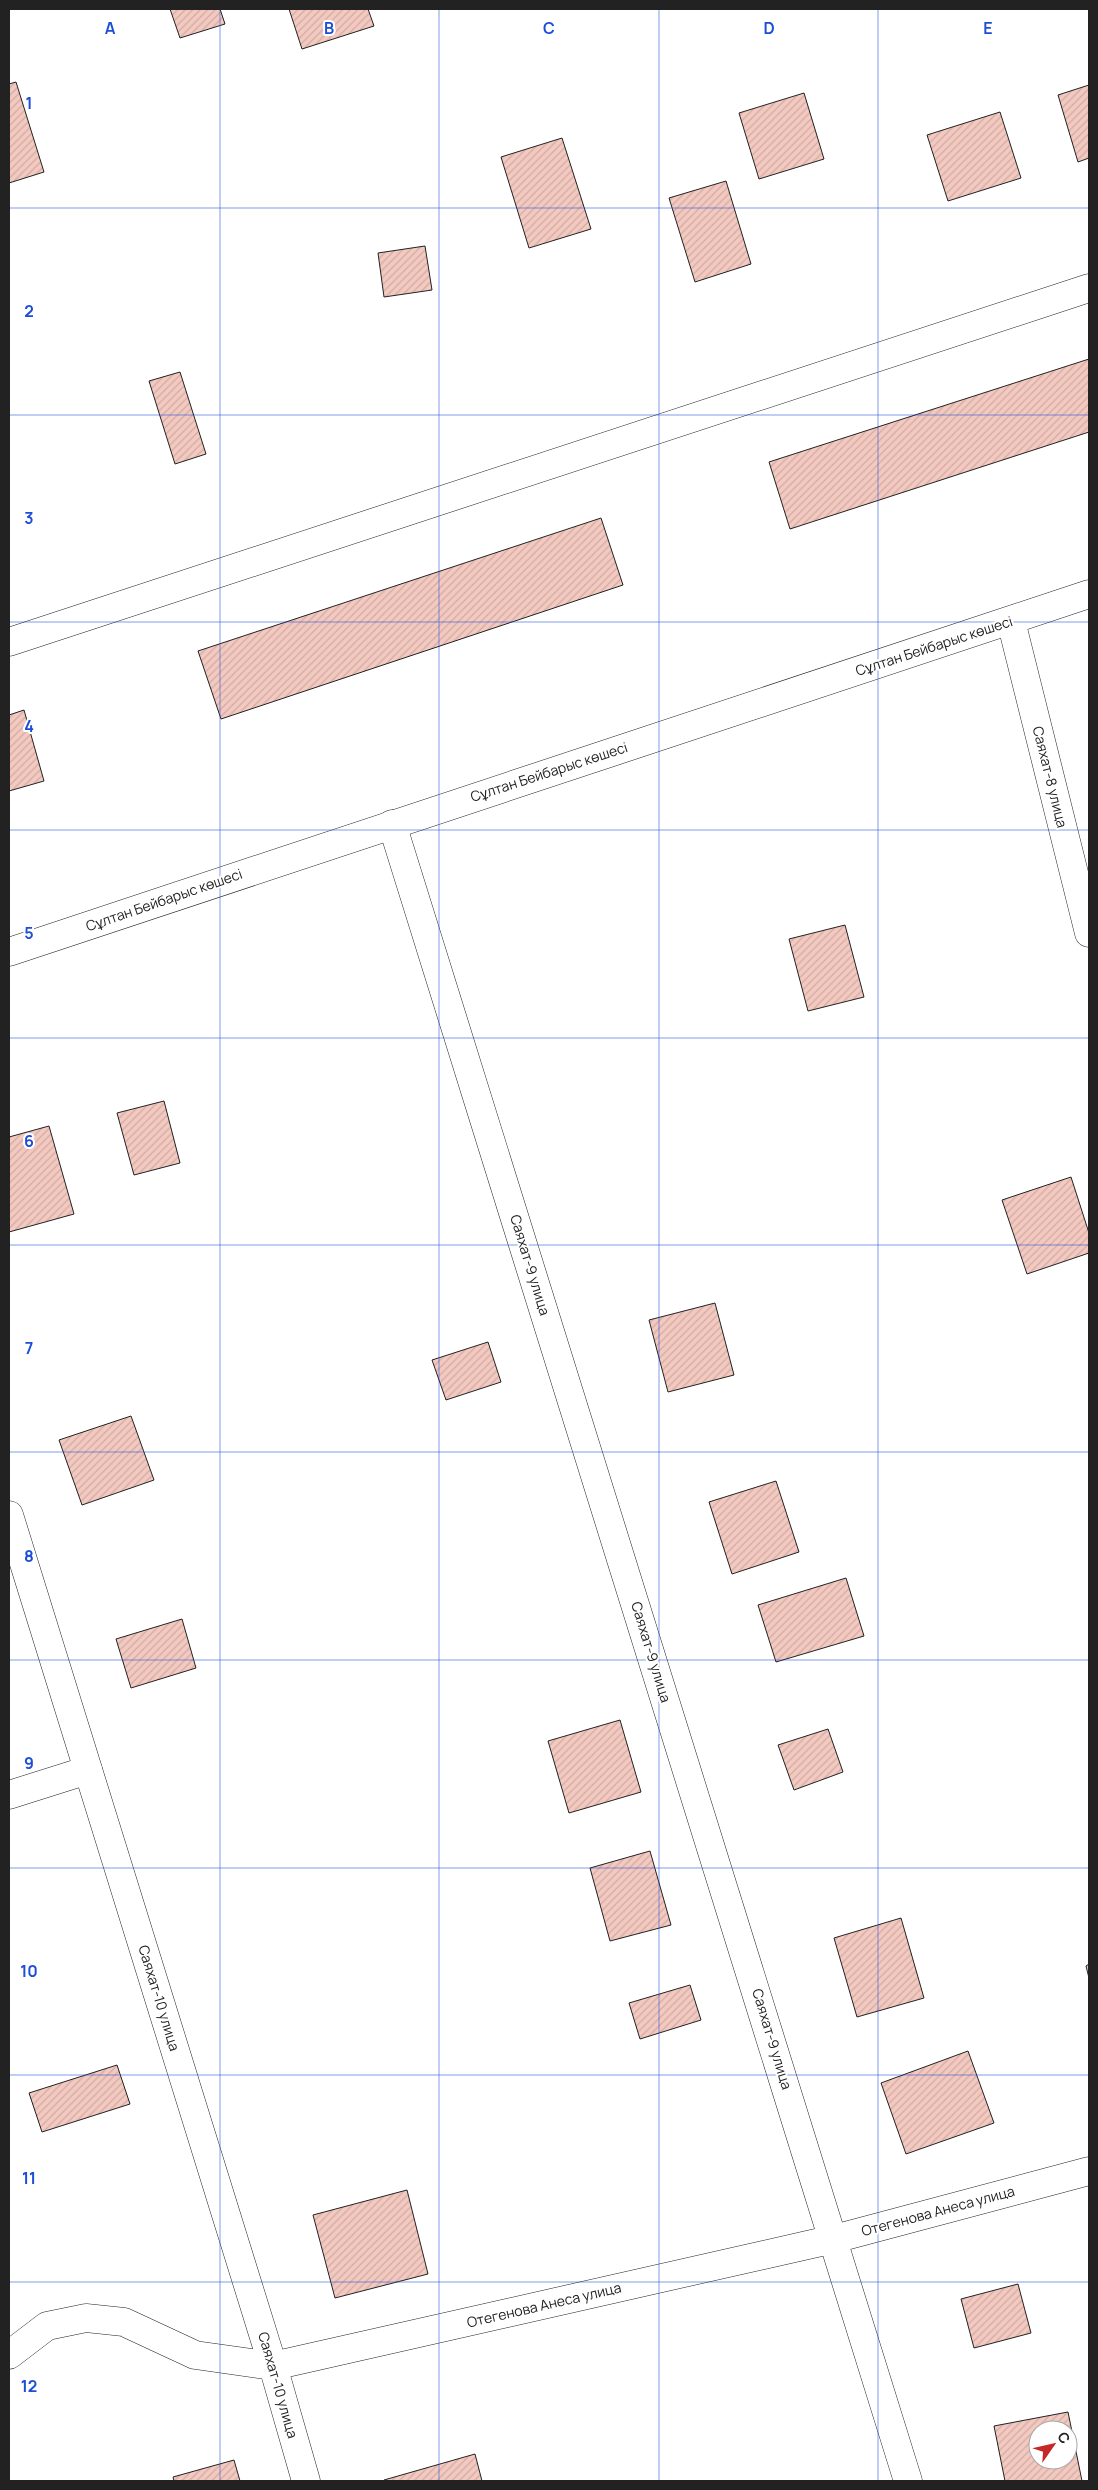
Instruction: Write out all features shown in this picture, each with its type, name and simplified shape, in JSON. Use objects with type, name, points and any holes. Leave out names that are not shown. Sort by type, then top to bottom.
[{"type":"street","points":[[9,642],[1089,288]]},
{"type":"street","name":"Сұлтан Бейбарыс көшесі","points":[[9,952],[1089,594]]},
{"type":"street","name":"Саяхат-8 улица","points":[[1011,621],[1089,933]]},
{"type":"street","name":"Саяхат-9 улица","points":[[392,824],[908,2481]]},
{"type":"street","name":"Саяхат-10 улица","points":[[9,1515],[273,2366],[306,2481]]},
{"type":"street","points":[[9,1795],[88,1770]]},
{"type":"street","name":"Отегенова Анеса улица","points":[[9,2355],[47,2326],[86,2318],[124,2322],[195,2355],[273,2366],[834,2239],[1089,2171]]},
{"type":"building","points":[[170,9],[220,9],[225,24],[180,38]]},
{"type":"building","points":[[289,9],[368,9],[374,26],[302,49]]},
{"type":"building","points":[[16,82],[44,172],[9,183],[9,84]]},
{"type":"building","points":[[1089,85],[1089,158],[1078,162],[1058,95]]},
{"type":"building","points":[[804,93],[824,159],[759,179],[739,113]]},
{"type":"building","points":[[1000,112],[1021,178],[948,201],[927,135]]},
{"type":"building","points":[[562,138],[591,229],[529,248],[501,157]]},
{"type":"building","points":[[726,181],[751,264],[695,282],[669,198]]},
{"type":"building","points":[[425,246],[432,290],[384,297],[378,253]]},
{"type":"building","points":[[1089,359],[1089,432],[790,529],[769,462]]},
{"type":"building","points":[[180,372],[206,454],[175,464],[149,381]]},
{"type":"building","points":[[601,518],[623,585],[221,719],[198,651]]},
{"type":"building","points":[[24,710],[44,781],[9,791],[9,715]]},
{"type":"building","points":[[845,925],[864,997],[808,1011],[789,939]]},
{"type":"building","points":[[164,1101],[180,1163],[134,1175],[117,1113]]},
{"type":"building","points":[[49,1126],[74,1214],[9,1232],[9,1137]]},
{"type":"building","points":[[1071,1177],[1089,1233],[1089,1253],[1027,1274],[1002,1200]]},
{"type":"building","points":[[715,1303],[734,1375],[668,1392],[649,1320]]},
{"type":"building","points":[[488,1342],[501,1382],[446,1400],[432,1360]]},
{"type":"building","points":[[131,1416],[154,1480],[82,1505],[59,1440]]},
{"type":"building","points":[[776,1481],[799,1552],[732,1574],[709,1502]]},
{"type":"building","points":[[846,1578],[864,1636],[776,1662],[758,1605]]},
{"type":"building","points":[[182,1619],[196,1668],[131,1688],[116,1639]]},
{"type":"building","points":[[620,1720],[641,1792],[569,1813],[548,1741]]},
{"type":"building","points":[[828,1729],[843,1772],[794,1790],[778,1745]]},
{"type":"building","points":[[650,1851],[671,1925],[610,1941],[590,1868]]},
{"type":"building","points":[[901,1918],[924,1998],[857,2017],[834,1938]]},
{"type":"building","points":[[1089,1964],[1089,1978],[1086,1966]]},
{"type":"building","points":[[690,1985],[701,2020],[640,2039],[629,2003]]},
{"type":"building","points":[[968,2051],[994,2123],[906,2154],[881,2083]]},
{"type":"building","points":[[117,2065],[130,2104],[42,2132],[29,2093]]},
{"type":"building","points":[[407,2190],[428,2274],[335,2298],[313,2215]]},
{"type":"building","points":[[1018,2284],[1031,2333],[974,2348],[961,2299]]},
{"type":"building","points":[[1068,2412],[1070,2420],[1028,2420],[1028,2470],[1078,2470],[1078,2461],[1082,2481],[1005,2481],[994,2426]]},
{"type":"building","points":[[475,2454],[482,2481],[384,2481],[384,2480]]},
{"type":"building","points":[[234,2460],[240,2481],[174,2481],[173,2477]]}]
